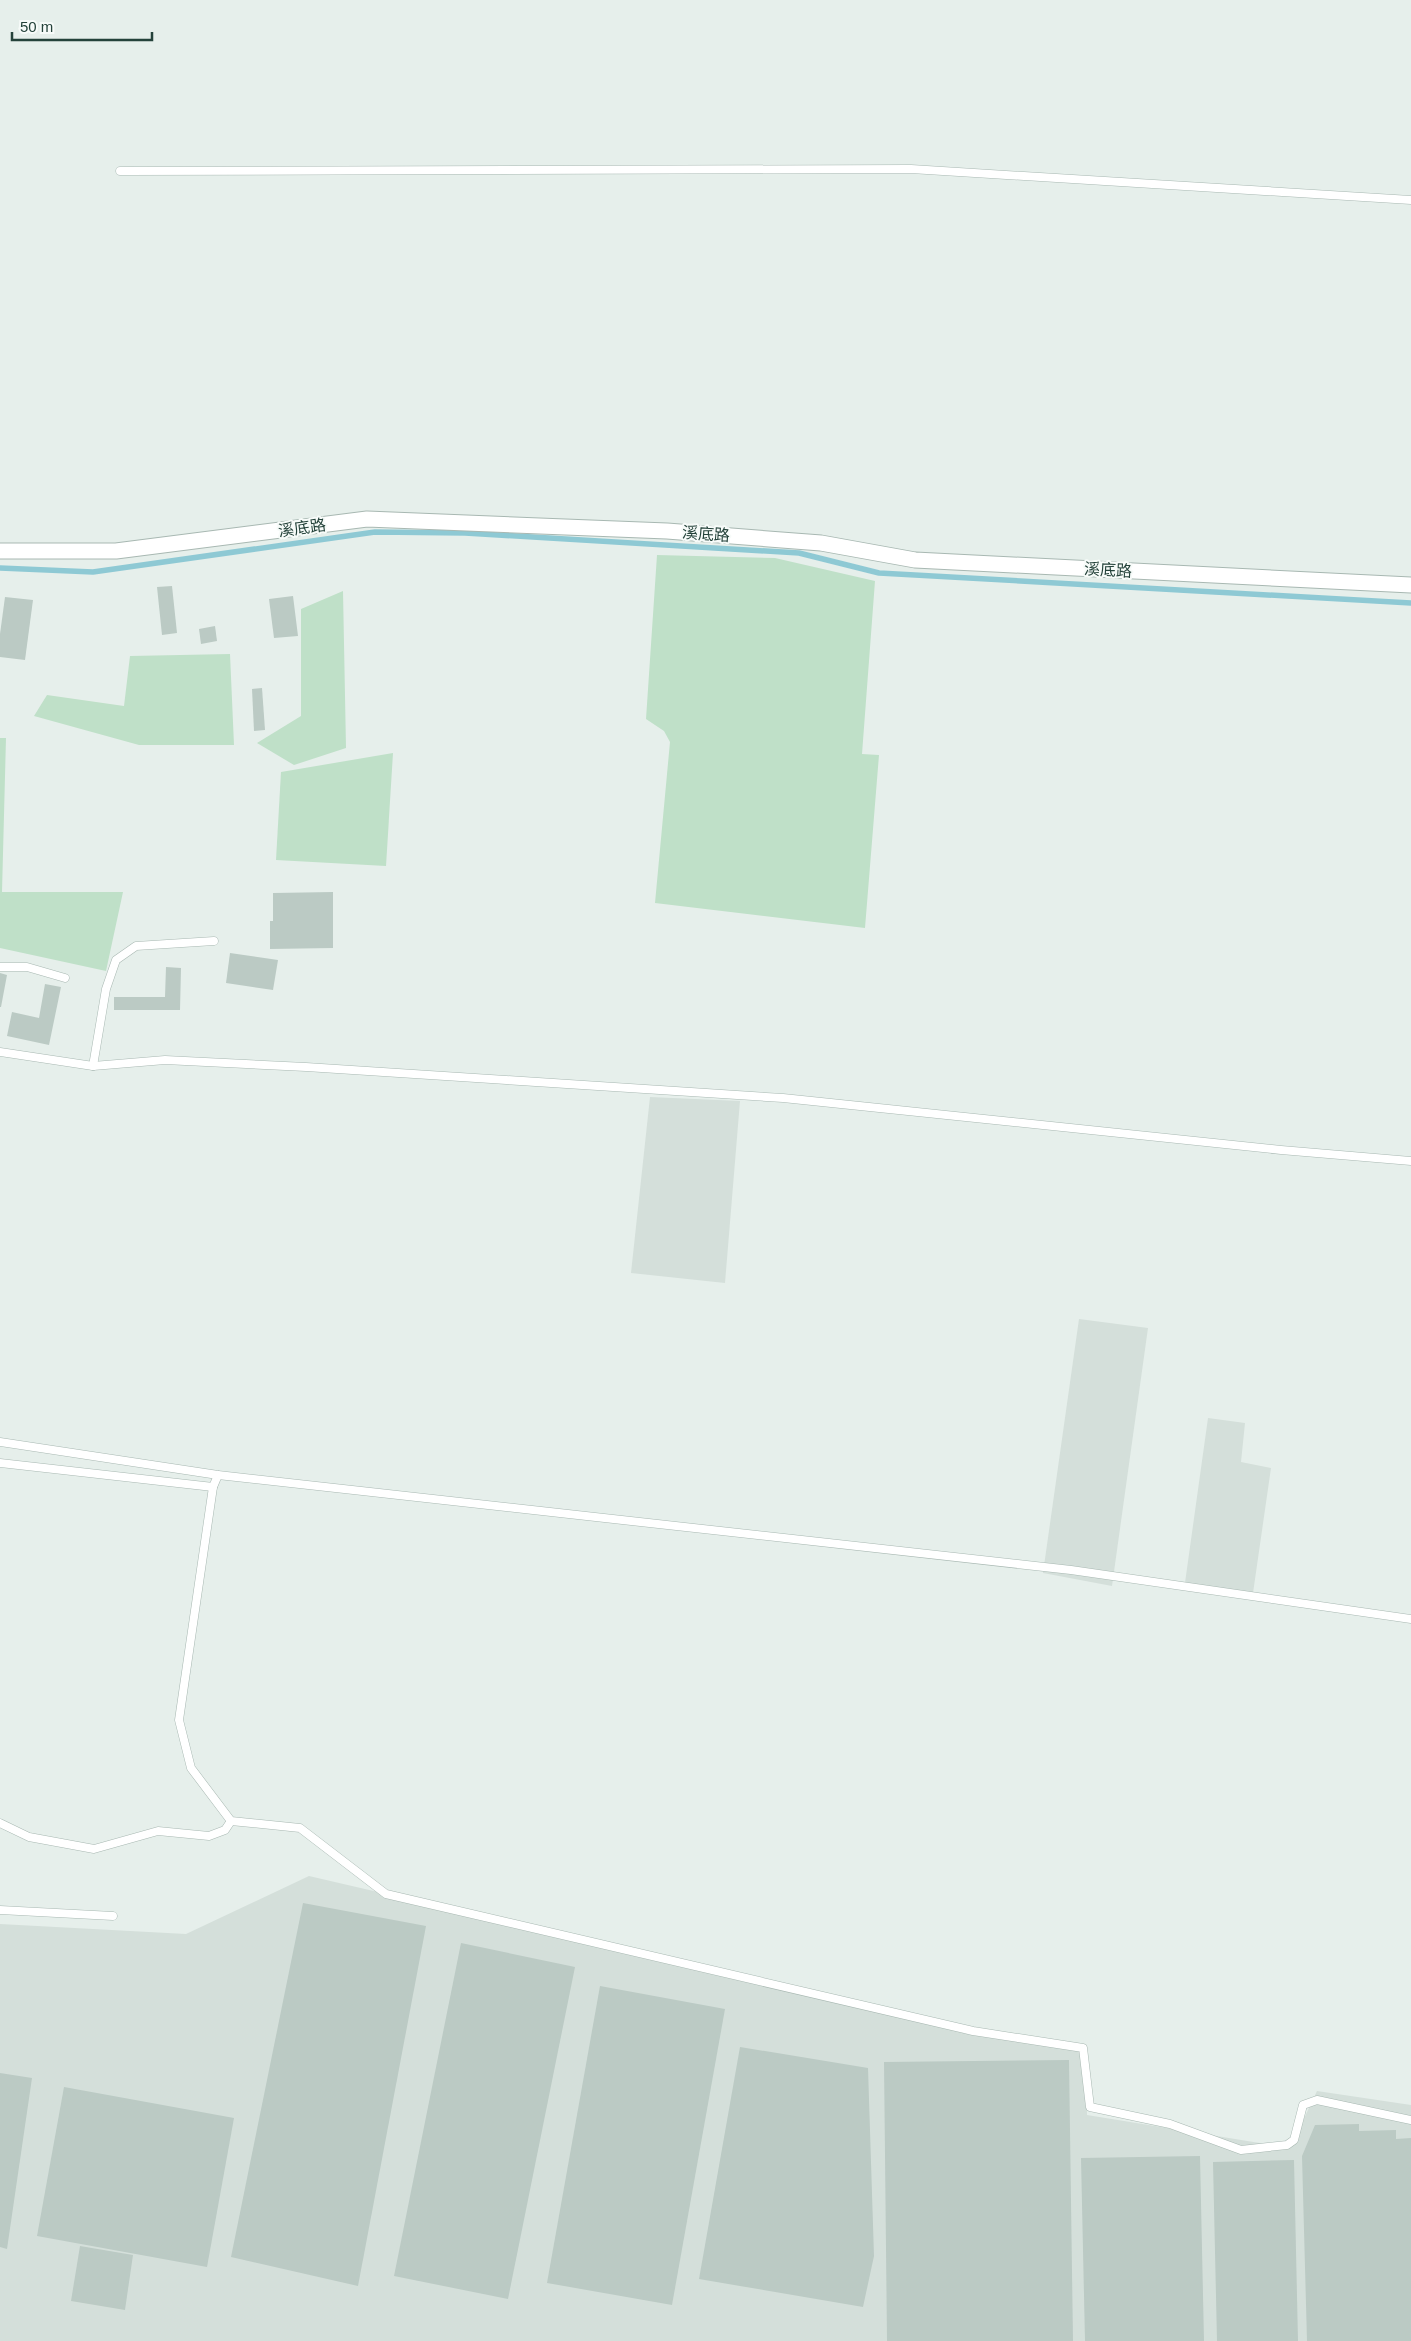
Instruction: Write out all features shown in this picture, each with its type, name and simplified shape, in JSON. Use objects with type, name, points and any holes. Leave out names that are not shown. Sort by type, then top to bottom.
[{"type":"street","name":"溪底路","points":[[0,551],[116,551],[367,519],[667,531],[821,543],[915,560],[1411,585]]},
{"type":"lane","points":[[120,171],[911,169],[1411,200]]},
{"type":"lane","points":[[92,1066],[106,989],[116,960],[136,946],[214,941]]},
{"type":"lane","points":[[0,967],[27,967],[65,978]]},
{"type":"lane","points":[[0,1052],[92,1066],[174,1061],[306,1067],[783,1098],[1281,1150],[1411,1161]]},
{"type":"lane","points":[[0,1442],[218,1475],[1070,1570],[1411,1619]]},
{"type":"lane","points":[[0,1463],[213,1488]]},
{"type":"lane","points":[[218,1475],[213,1488],[179,1720],[191,1768],[231,1820],[300,1828],[386,1894],[973,2031],[1083,2048],[1090,2107],[1170,2124],[1241,2150],[1287,2145],[1294,2140],[1303,2105],[1317,2100],[1411,2120]]},
{"type":"lane","points":[[0,1823],[29,1837],[94,1849],[158,1831],[208,1836],[225,1830],[231,1820]]},
{"type":"lane","points":[[0,1910],[113,1916]]},
{"type":"shaded area","points":[[650,1097],[740,1101],[725,1283],[631,1273]]},
{"type":"shaded area","points":[[1079,1319],[1148,1328],[1112,1586],[1043,1573]]},
{"type":"shaded area","points":[[1208,1418],[1245,1423],[1241,1462],[1271,1468],[1253,1593],[1184,1590]]},
{"type":"shaded area","points":[[309,1876],[884,2010],[1086,2051],[1087,2115],[1290,2148],[1317,2091],[1411,2105],[1411,2341],[0,2341],[0,1924],[186,1934]]},
{"type":"green space","points":[[657,555],[775,558],[875,581],[862,754],[879,755],[865,928],[655,903],[670,742],[664,731],[646,719]]},
{"type":"green space","points":[[343,591],[346,748],[294,765],[257,743],[301,716],[301,609]]},
{"type":"green space","points":[[230,654],[234,745],[139,745],[34,716],[47,695],[124,706],[130,656]]},
{"type":"green space","points":[[0,738],[6,738],[2,892],[123,892],[106,971],[0,948]]},
{"type":"green space","points":[[393,753],[386,866],[276,860],[281,772]]},
{"type":"building","points":[[172,586],[177,633],[162,635],[157,587]]},
{"type":"building","points":[[293,596],[298,636],[274,638],[269,599]]},
{"type":"building","points":[[5,597],[33,600],[25,660],[0,657],[0,634]]},
{"type":"building","points":[[215,626],[217,641],[201,644],[199,629]]},
{"type":"building","points":[[262,688],[265,730],[254,731],[252,689]]},
{"type":"building","points":[[333,892],[333,948],[270,949],[273,893]]},
{"type":"building","points":[[230,953],[278,960],[273,990],[226,983]]},
{"type":"building","points":[[166,967],[181,968],[180,1010],[114,1010],[114,997],[165,997]]},
{"type":"building","points":[[0,973],[7,975],[1,1007],[0,1007]]},
{"type":"building","points":[[45,984],[61,987],[49,1045],[7,1036],[12,1012],[39,1018]]},
{"type":"building","points":[[303,1903],[426,1926],[358,2286],[231,2257]]},
{"type":"building","points":[[461,1943],[575,1967],[508,2299],[394,2276]]},
{"type":"building","points":[[600,1986],[725,2009],[672,2305],[547,2283]]},
{"type":"building","points":[[740,2047],[868,2068],[874,2256],[863,2307],[699,2279]]},
{"type":"building","points":[[1069,2060],[1073,2341],[887,2341],[884,2062]]},
{"type":"building","points":[[0,2073],[32,2078],[7,2249],[0,2247]]},
{"type":"building","points":[[64,2087],[234,2118],[207,2267],[37,2236]]},
{"type":"building","points":[[1359,2124],[1359,2131],[1396,2130],[1396,2139],[1411,2138],[1411,2341],[1307,2341],[1302,2156],[1315,2125]]},
{"type":"building","points":[[1200,2156],[1204,2341],[1085,2341],[1081,2158]]},
{"type":"building","points":[[1294,2160],[1298,2341],[1217,2341],[1213,2162]]},
{"type":"building","points":[[80,2246],[133,2255],[125,2310],[71,2301]]},
{"type":"waterway","points":[[0,568],[93,572],[375,532],[465,533],[799,553],[879,573],[1411,603]]}]
